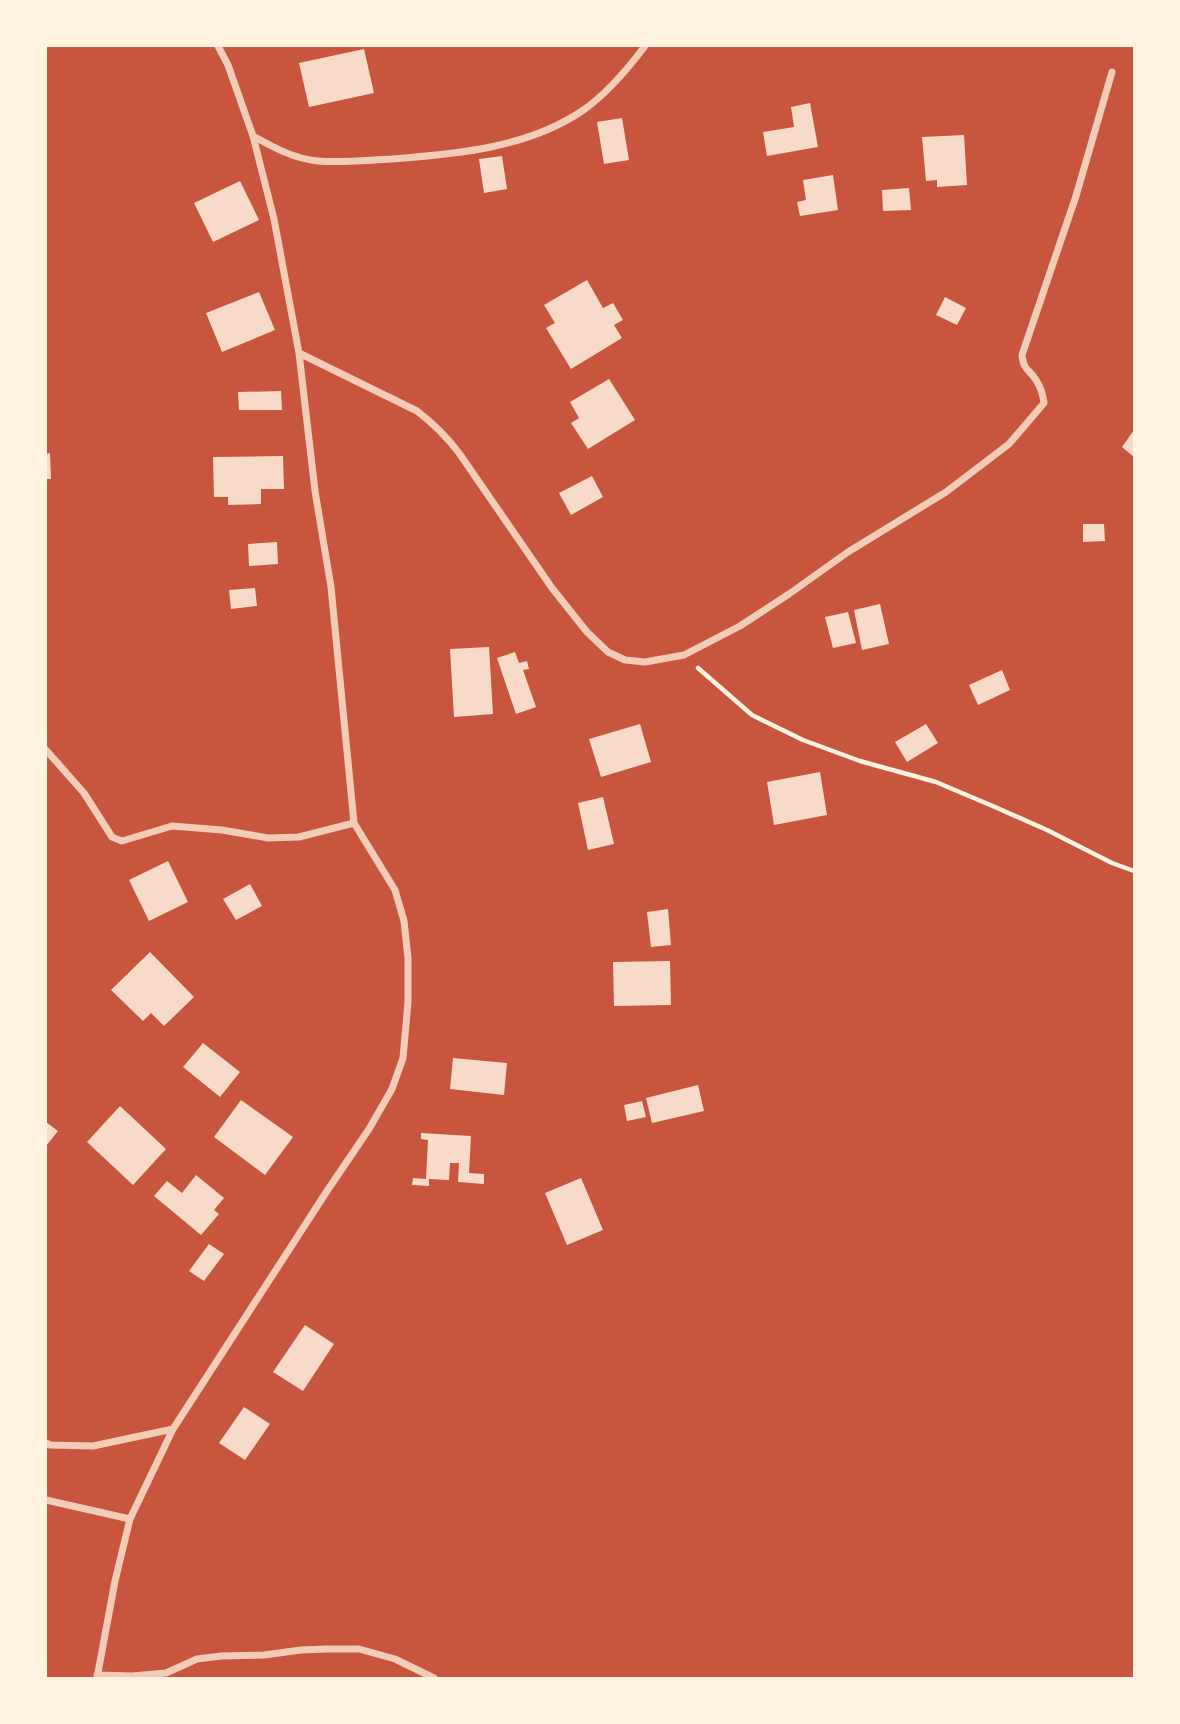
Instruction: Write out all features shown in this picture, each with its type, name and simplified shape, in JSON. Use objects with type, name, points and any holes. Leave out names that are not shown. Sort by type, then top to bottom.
[{"type":"street","points":[[218,46],[228,65],[253,136],[274,219],[299,353],[315,491],[331,587],[354,824],[394,890],[404,921],[408,958],[408,1002],[403,1058],[392,1089],[369,1129],[173,1429],[130,1519],[97,1677],[166,1672],[197,1659],[221,1656],[359,1649],[395,1658],[433,1678]]},
{"type":"street","points":[[253,136],[297,157],[343,162],[428,156],[520,140],[544,132],[590,105],[615,83],[645,46]]},
{"type":"street","points":[[299,353],[416,411],[439,429],[460,453],[552,588],[587,632],[608,652],[625,660],[645,662],[684,655],[740,626],[848,552],[946,492],[1009,444],[1044,403],[1035,378],[1023,366],[1022,355],[1076,196],[1112,72]]},
{"type":"street","points":[[46,750],[84,793],[111,838],[122,841],[172,826],[213,829],[268,838],[299,837],[354,824]]},
{"type":"street","points":[[46,1443],[93,1446],[173,1429]]},
{"type":"street","points":[[46,1500],[130,1519]]},
{"type":"path","points":[[684,655],[752,715],[803,740],[859,761],[936,782],[1135,871]]},
{"type":"building","points":[[364,49],[374,93],[309,107],[299,63]]},
{"type":"building","points":[[810,103],[818,147],[767,156],[763,132],[794,127],[791,107]]},
{"type":"building","points":[[622,118],[629,160],[604,164],[597,122]]},
{"type":"building","points":[[964,135],[967,185],[937,187],[937,180],[926,181],[922,137]]},
{"type":"building","points":[[502,156],[507,189],[484,193],[479,159]]},
{"type":"building","points":[[833,175],[838,210],[800,216],[797,202],[806,200],[803,180]]},
{"type":"building","points":[[240,181],[259,220],[213,242],[194,203]]},
{"type":"building","points":[[909,188],[911,210],[883,211],[882,190]]},
{"type":"building","points":[[587,280],[603,308],[613,303],[623,320],[614,325],[622,338],[571,369],[546,328],[555,323],[544,305]]},
{"type":"building","points":[[259,292],[275,330],[222,352],[206,313]]},
{"type":"building","points":[[945,297],[966,308],[957,325],[936,315]]},
{"type":"building","points":[[609,379],[635,420],[588,449],[571,423],[579,418],[570,402]]},
{"type":"building","points":[[281,391],[282,410],[239,410],[238,392]]},
{"type":"building","points":[[1134,430],[1134,457],[1122,447]]},
{"type":"building","points":[[50,453],[51,479],[46,479],[46,454]]},
{"type":"building","points":[[283,456],[284,489],[261,489],[261,504],[228,505],[228,497],[214,497],[213,457]]},
{"type":"building","points":[[592,476],[603,497],[571,515],[559,493]]},
{"type":"building","points":[[1083,524],[1104,524],[1105,541],[1083,542]]},
{"type":"building","points":[[277,542],[278,564],[249,566],[248,544]]},
{"type":"building","points":[[255,588],[257,606],[231,609],[229,590]]},
{"type":"building","points":[[880,604],[889,644],[862,650],[854,610]]},
{"type":"building","points":[[848,612],[856,643],[833,648],[825,617]]},
{"type":"building","points":[[489,647],[493,714],[454,717],[450,649]]},
{"type":"building","points":[[515,652],[519,663],[527,661],[529,669],[523,670],[536,707],[516,714],[497,658]]},
{"type":"building","points":[[1002,670],[1010,690],[978,705],[969,685]]},
{"type":"building","points":[[640,724],[651,762],[601,777],[589,739]]},
{"type":"building","points":[[926,724],[938,743],[907,762],[895,742]]},
{"type":"building","points":[[820,772],[827,815],[774,825],[767,782]]},
{"type":"building","points":[[603,797],[614,844],[588,850],[578,803]]},
{"type":"building","points":[[168,861],[188,902],[149,921],[129,880]]},
{"type":"building","points":[[250,884],[262,906],[236,920],[223,899]]},
{"type":"building","points":[[668,909],[671,945],[651,947],[647,912]]},
{"type":"building","points":[[150,952],[194,997],[164,1026],[151,1013],[143,1021],[111,990]]},
{"type":"building","points":[[670,961],[671,1005],[614,1006],[613,962]]},
{"type":"building","points":[[203,1043],[240,1072],[220,1097],[183,1067]]},
{"type":"building","points":[[453,1058],[507,1063],[504,1095],[450,1089]]},
{"type":"building","points":[[698,1085],[704,1111],[652,1123],[646,1098]]},
{"type":"building","points":[[241,1100],[293,1137],[265,1175],[214,1137]]},
{"type":"building","points":[[642,1101],[646,1117],[627,1121],[624,1105]]},
{"type":"building","points":[[120,1106],[166,1149],[133,1185],[87,1142]]},
{"type":"building","points":[[46,1122],[58,1131],[46,1146]]},
{"type":"building","points":[[421,1133],[471,1136],[469,1173],[484,1174],[484,1184],[458,1182],[459,1163],[450,1163],[449,1180],[429,1179],[429,1186],[412,1185],[413,1178],[426,1179],[428,1140],[421,1139]]},
{"type":"building","points":[[196,1175],[224,1198],[214,1210],[219,1214],[201,1235],[154,1196],[167,1181],[182,1193]]},
{"type":"building","points":[[581,1178],[603,1230],[567,1245],[545,1193]]},
{"type":"building","points":[[209,1244],[224,1254],[204,1281],[189,1271]]},
{"type":"building","points":[[305,1325],[334,1344],[303,1391],[273,1372]]},
{"type":"building","points":[[244,1407],[270,1424],[245,1460],[219,1443]]}]
